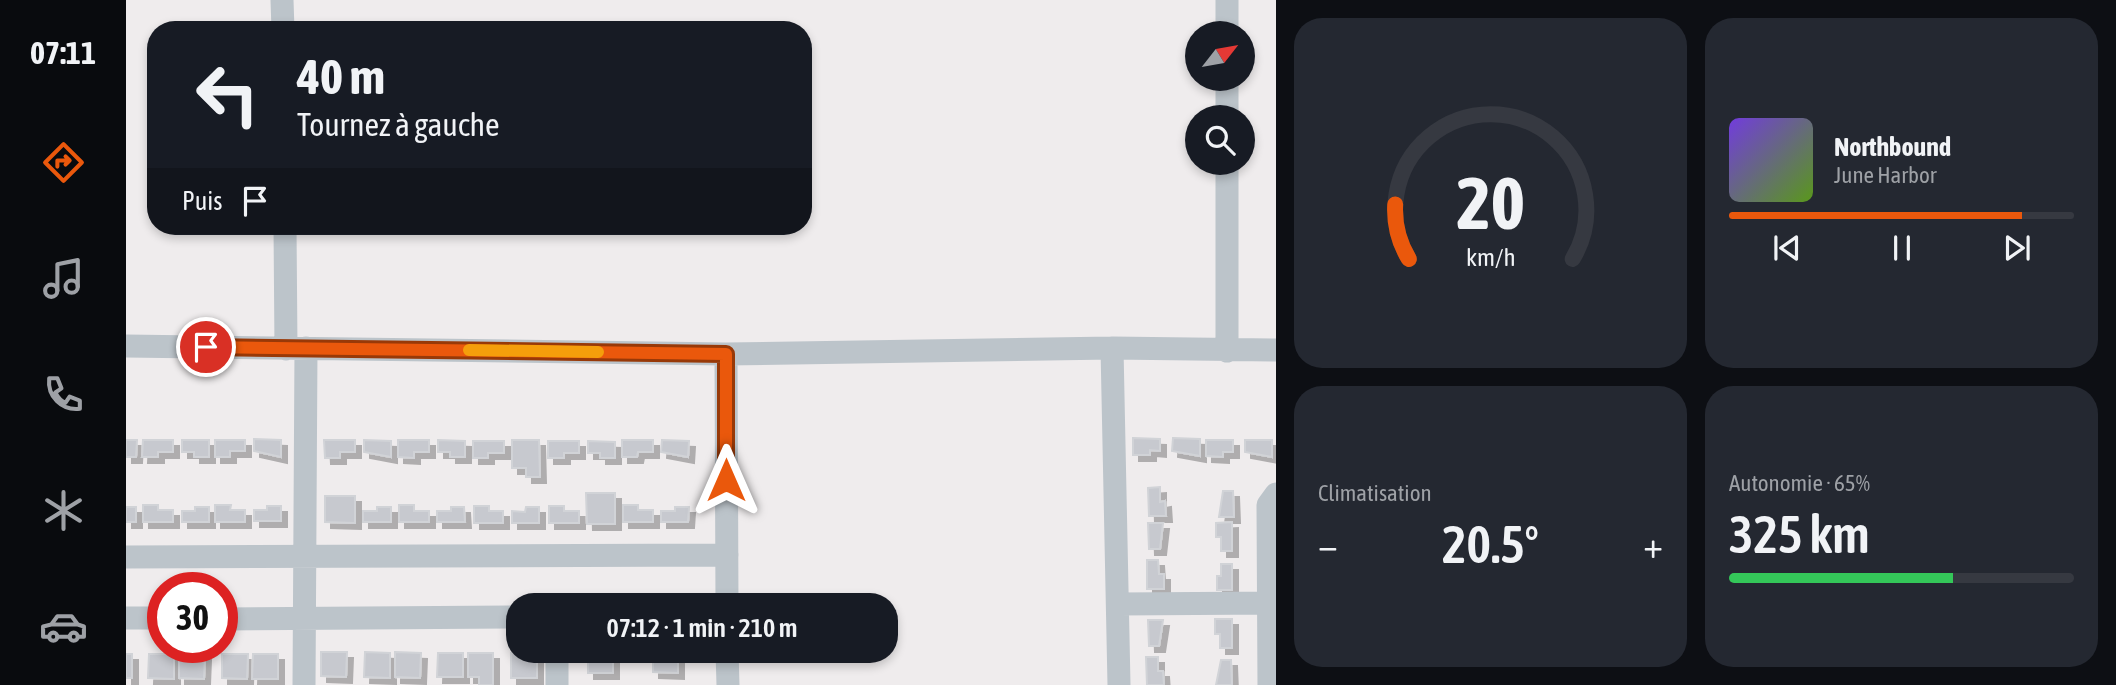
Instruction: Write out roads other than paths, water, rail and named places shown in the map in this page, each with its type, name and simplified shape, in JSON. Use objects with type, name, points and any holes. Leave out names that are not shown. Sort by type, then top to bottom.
[{"type":"street","points":[[282,0],[283,21]]},
{"type":"street","points":[[1227,0],[1227,21]]},
{"type":"street","points":[[1227,175],[1227,351]]},
{"type":"street","points":[[286,235],[296,348],[306,556],[304,685]]},
{"type":"street","points":[[126,346],[726,354],[1112,348],[1276,351]]},
{"type":"street","points":[[1112,348],[1119,685]]},
{"type":"street","points":[[726,354],[727,593]]},
{"type":"street","points":[[1269,685],[1272,603],[1268,505],[1276,494]]},
{"type":"street","points":[[126,557],[727,555]]},
{"type":"street","points":[[1119,604],[1272,603]]},
{"type":"street","points":[[238,619],[506,617]]},
{"type":"street","points":[[126,618],[147,618]]},
{"type":"street","points":[[557,685],[558,663]]},
{"type":"street","points":[[727,663],[728,685]]}]
